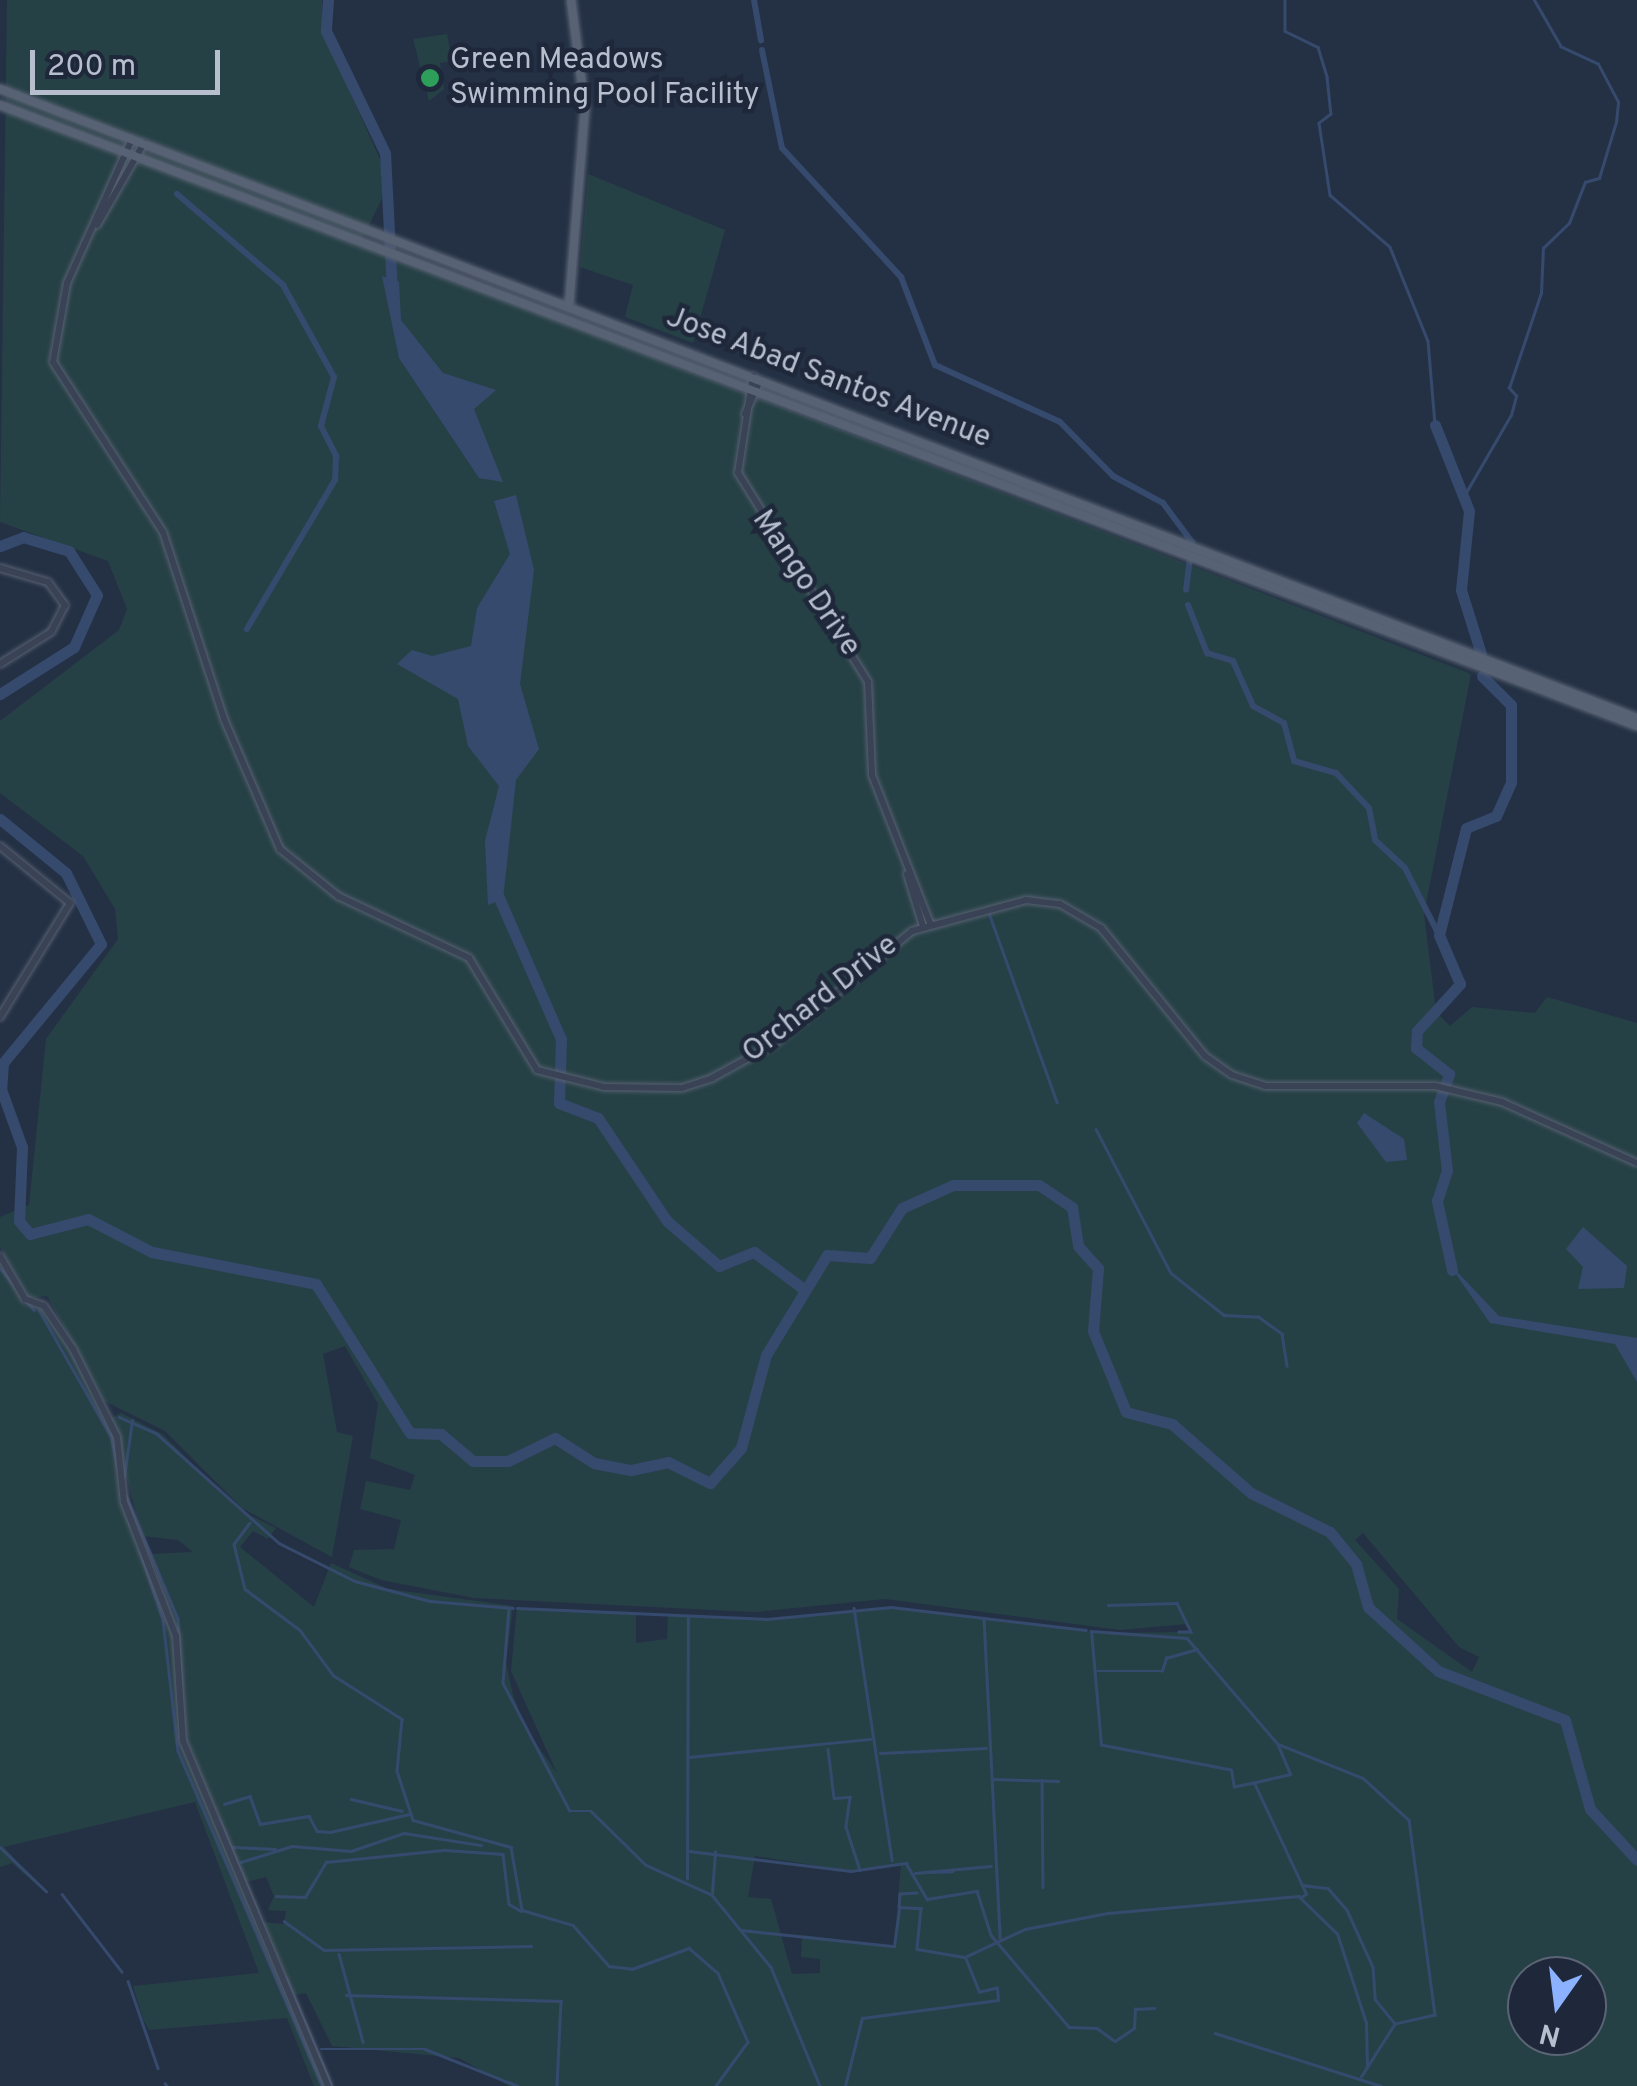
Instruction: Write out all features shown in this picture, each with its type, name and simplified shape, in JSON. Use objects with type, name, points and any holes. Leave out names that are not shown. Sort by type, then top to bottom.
[{"type":"main road","points":[[565,315],[570,302],[585,108],[571,0]]},
{"type":"main road","name":"Jose Abad Santos Avenue","points":[[0,89],[570,302],[755,382],[1475,664],[1490,674],[1637,726]]},
{"type":"main road","name":"Jose Abad Santos Avenue","points":[[0,105],[755,382]]},
{"type":"main road","name":"Jose Abad Santos Avenue","points":[[1475,664],[1487,664],[1637,718]]},
{"type":"street","name":"Orchard Drive","points":[[132,139],[70,274],[53,362],[163,532],[224,718],[280,850],[338,896],[469,958],[527,1060],[549,1076],[575,1082],[682,1088],[712,1078],[774,1044],[844,978],[926,924],[988,904],[1060,904],[1101,928],[1204,1056],[1232,1075],[1265,1086],[1435,1086],[1637,1163]]},
{"type":"street","name":"Orchard Drive","points":[[70,274],[144,143]]},
{"type":"street","name":"Mango Drive","points":[[755,382],[742,420],[736,462],[748,498],[868,682],[872,775],[926,924]]},
{"type":"street","points":[[0,568],[48,582],[65,605],[51,632],[0,664]]},
{"type":"street","points":[[0,846],[70,903],[0,1017]]},
{"type":"street","points":[[0,1256],[24,1299],[44,1306],[73,1349],[117,1437],[124,1502],[176,1636],[183,1741],[328,2086]]},
{"type":"green space","points":[[7,0],[322,0],[323,32],[382,164],[384,194],[360,244],[1471,674],[1424,914],[1436,1012],[1450,1026],[1472,1007],[1535,1013],[1547,997],[1637,1023],[1637,2086],[509,2086],[459,2058],[332,2046],[306,1993],[295,1995],[285,1981],[261,1922],[284,1924],[286,1911],[268,1910],[274,1896],[266,1877],[246,1882],[185,1743],[177,1634],[150,1554],[193,1552],[178,1540],[142,1536],[111,1418],[121,1413],[162,1434],[241,1511],[276,1528],[268,1539],[253,1531],[240,1547],[314,1607],[331,1563],[388,1589],[513,1606],[506,1663],[513,1695],[527,1731],[557,1773],[511,1671],[517,1608],[636,1612],[636,1643],[667,1639],[668,1615],[767,1619],[891,1607],[1108,1633],[1191,1632],[1187,1624],[1120,1630],[885,1599],[755,1612],[474,1598],[381,1580],[349,1567],[354,1550],[394,1549],[401,1520],[360,1509],[366,1481],[410,1490],[415,1475],[370,1458],[378,1404],[345,1346],[323,1354],[337,1432],[353,1436],[332,1557],[242,1508],[165,1431],[104,1401],[47,1296],[29,1298],[0,1247],[0,1217],[29,1205],[46,1039],[118,939],[115,909],[83,856],[0,793],[0,721],[119,630],[127,609],[108,561],[0,522]],"holes":[[[1363,1533],[1459,1647],[1479,1657],[1472,1672],[1397,1619],[1399,1589],[1355,1540]],[[755,1856],[851,1871],[901,1864],[894,1946],[802,1935],[801,1957],[820,1959],[820,1973],[792,1974],[771,1899],[748,1897]]]},
{"type":"green space","points":[[447,34],[452,61],[440,63],[444,89],[429,101],[413,39]]},
{"type":"green space","points":[[588,174],[725,230],[693,343],[625,317],[633,285],[580,267]]},
{"type":"green space","points":[[0,1263],[24,1305],[40,1307],[74,1357],[114,1438],[121,1501],[173,1635],[180,1732],[325,2086],[314,2086],[287,2018],[149,2030],[143,2019],[133,1986],[259,1973],[195,1802],[4,1847],[46,1893],[12,1863],[0,1867]]},
{"type":"water","points":[[382,276],[399,282],[401,320],[443,373],[496,390],[474,409],[503,482],[479,478],[399,358]]},
{"type":"water","points":[[516,495],[534,570],[520,684],[539,749],[516,780],[503,899],[488,905],[485,841],[499,786],[468,746],[458,699],[397,664],[412,650],[432,656],[471,646],[477,608],[510,554],[494,501]]},
{"type":"water","points":[[1364,1113],[1404,1139],[1407,1160],[1386,1162],[1357,1123]]},
{"type":"water","points":[[1583,1227],[1627,1266],[1624,1288],[1578,1289],[1583,1267],[1566,1249]]},
{"type":"water","points":[[1446,1260],[1499,1316],[1637,1338],[1637,1382],[1615,1344],[1490,1323]]},
{"type":"waterway","points":[[328,0],[326,31],[385,153],[392,290]]},
{"type":"waterway","points":[[754,0],[761,40]]},
{"type":"waterway","points":[[1285,0],[1285,31],[1318,47],[1327,77],[1331,114],[1319,123],[1330,195],[1390,247],[1428,341],[1435,425]]},
{"type":"waterway","points":[[1464,496],[1511,415],[1516,396],[1509,388],[1541,293],[1543,248],[1569,223],[1585,182],[1599,178],[1616,122],[1618,102],[1598,64],[1561,47],[1534,0]]},
{"type":"waterway","points":[[762,50],[782,148],[901,277],[935,365],[1060,422],[1113,476],[1163,503],[1192,542],[1186,590]]},
{"type":"waterway","points":[[177,194],[283,285],[334,377],[321,426],[336,456],[335,480],[247,629]]},
{"type":"waterway","points":[[1435,425],[1469,511],[1461,590],[1481,654]]},
{"type":"waterway","points":[[0,546],[23,537],[69,551],[97,595],[74,647],[0,694]]},
{"type":"waterway","points":[[1188,605],[1207,653],[1233,661],[1253,706],[1284,723],[1294,761],[1336,773],[1369,808],[1375,840],[1405,868],[1439,935]]},
{"type":"waterway","points":[[1452,1270],[1437,1201],[1447,1171],[1439,1102],[1449,1074],[1416,1048],[1417,1031],[1460,984],[1439,935],[1466,828],[1496,816],[1511,782],[1511,705],[1482,676]]},
{"type":"waterway","points":[[0,819],[66,873],[101,944],[3,1063],[1,1089],[22,1147],[19,1221],[30,1234],[88,1219],[152,1252],[316,1284],[410,1433],[441,1434],[473,1461],[508,1461],[555,1438],[594,1463],[631,1470],[668,1462],[710,1483],[741,1448],[766,1355],[827,1255],[870,1258],[902,1208],[953,1185],[1039,1185],[1072,1207],[1078,1246],[1098,1268],[1093,1331],[1126,1412],[1172,1424],[1251,1493],[1330,1532],[1356,1564],[1368,1607],[1438,1671],[1565,1720],[1590,1809],[1637,1860]]},
{"type":"waterway","points":[[496,891],[561,1039],[559,1103],[598,1118],[667,1221],[719,1266],[754,1252],[801,1287]]},
{"type":"waterway","points":[[989,913],[1057,1102]]},
{"type":"waterway","points":[[1096,1129],[1171,1273],[1224,1315],[1259,1317],[1282,1334],[1287,1366]]},
{"type":"waterway","points":[[0,1268],[34,1310]]},
{"type":"waterway","points":[[39,1310],[111,1436],[130,1525]]},
{"type":"waterway","points":[[119,1417],[156,1433],[279,1543],[355,1581],[430,1601],[513,1608]]},
{"type":"waterway","points":[[124,1477],[132,1421]]},
{"type":"waterway","points":[[126,1495],[178,1619],[182,1685]]},
{"type":"waterway","points":[[250,1523],[234,1544],[245,1589],[300,1630],[333,1675],[402,1719],[397,1771],[413,1820],[511,1847],[522,1910],[573,1925],[609,1966],[632,1969],[689,1948],[718,1973],[748,2042],[716,2086]]},
{"type":"waterway","points":[[140,1551],[163,1620],[178,1751],[322,2086]]},
{"type":"waterway","points":[[1108,1605],[1177,1603],[1191,1632],[1179,1632]]},
{"type":"waterway","points":[[517,1608],[767,1619],[891,1607],[1086,1630]]},
{"type":"waterway","points":[[509,1608],[503,1683],[570,1811],[591,1811],[646,1865],[712,1895],[771,1967],[820,2086]]},
{"type":"waterway","points":[[854,1608],[892,1860]]},
{"type":"waterway","points":[[687,1879],[688,1617]]},
{"type":"waterway","points":[[984,1618],[1000,1938]]},
{"type":"waterway","points":[[1367,2067],[1366,2023],[1337,1934],[1300,1898],[1306,1894],[1254,1783],[1234,1787],[1231,1770],[1101,1745],[1091,1631],[1187,1638],[1278,1744],[1363,1778],[1409,1820],[1435,2015],[1395,2024]]},
{"type":"waterway","points":[[1097,1671],[1162,1671],[1166,1658],[1197,1649]]},
{"type":"waterway","points":[[689,1757],[870,1739]]},
{"type":"waterway","points":[[1256,1782],[1290,1774],[1278,1746]]},
{"type":"waterway","points":[[880,1753],[986,1748]]},
{"type":"waterway","points":[[828,1749],[834,1798],[850,1797],[846,1827],[860,1870]]},
{"type":"waterway","points":[[993,1779],[1058,1781]]},
{"type":"waterway","points":[[1042,1780],[1043,1887]]},
{"type":"waterway","points":[[224,1804],[250,1796],[260,1824],[309,1816],[317,1831],[330,1832],[409,1814]]},
{"type":"waterway","points":[[351,1799],[402,1811]]},
{"type":"waterway","points":[[220,1820],[263,1924]]},
{"type":"waterway","points":[[241,1862],[292,1846],[351,1851],[404,1833],[481,1845]]},
{"type":"waterway","points":[[0,1847],[46,1891]]},
{"type":"waterway","points":[[232,1847],[275,1849]]},
{"type":"waterway","points":[[276,1896],[305,1897],[326,1862],[445,1850],[503,1854],[509,1904],[521,1911]]},
{"type":"waterway","points":[[689,1851],[851,1871],[906,1863],[927,1899],[977,1891],[991,1935],[1069,2027],[1097,2028],[1115,2041],[1134,2028],[1135,2009],[1154,2008]]},
{"type":"waterway","points":[[712,1893],[715,1852]]},
{"type":"waterway","points":[[915,1873],[991,1866]]},
{"type":"waterway","points":[[929,1872],[952,1871]]},
{"type":"waterway","points":[[1302,1885],[1328,1888],[1347,1910],[1373,1967],[1375,1999],[1395,2024],[1362,2076]]},
{"type":"waterway","points":[[917,1893],[900,1894],[899,1907],[921,1908],[917,1949],[965,1957],[1025,1929],[1108,1913],[1299,1896]]},
{"type":"waterway","points":[[62,1894],[122,1972]]},
{"type":"waterway","points":[[741,1930],[894,1946],[899,1910]]},
{"type":"waterway","points":[[284,1921],[324,1950],[531,1946]]},
{"type":"waterway","points":[[339,1954],[363,2042]]},
{"type":"waterway","points":[[845,2086],[862,2018],[998,2000],[997,1988],[979,1992],[965,1958]]},
{"type":"waterway","points":[[286,1977],[332,2086]]},
{"type":"waterway","points":[[128,1981],[158,2068]]},
{"type":"waterway","points":[[346,1995],[561,2001],[557,2086]]},
{"type":"waterway","points":[[1215,2033],[1381,2086]]},
{"type":"waterway","points":[[321,2049],[425,2049],[518,2086]]},
{"type":"place","name":"Green Meadows Swimming Pool Facility","points":[[430,78]]}]
